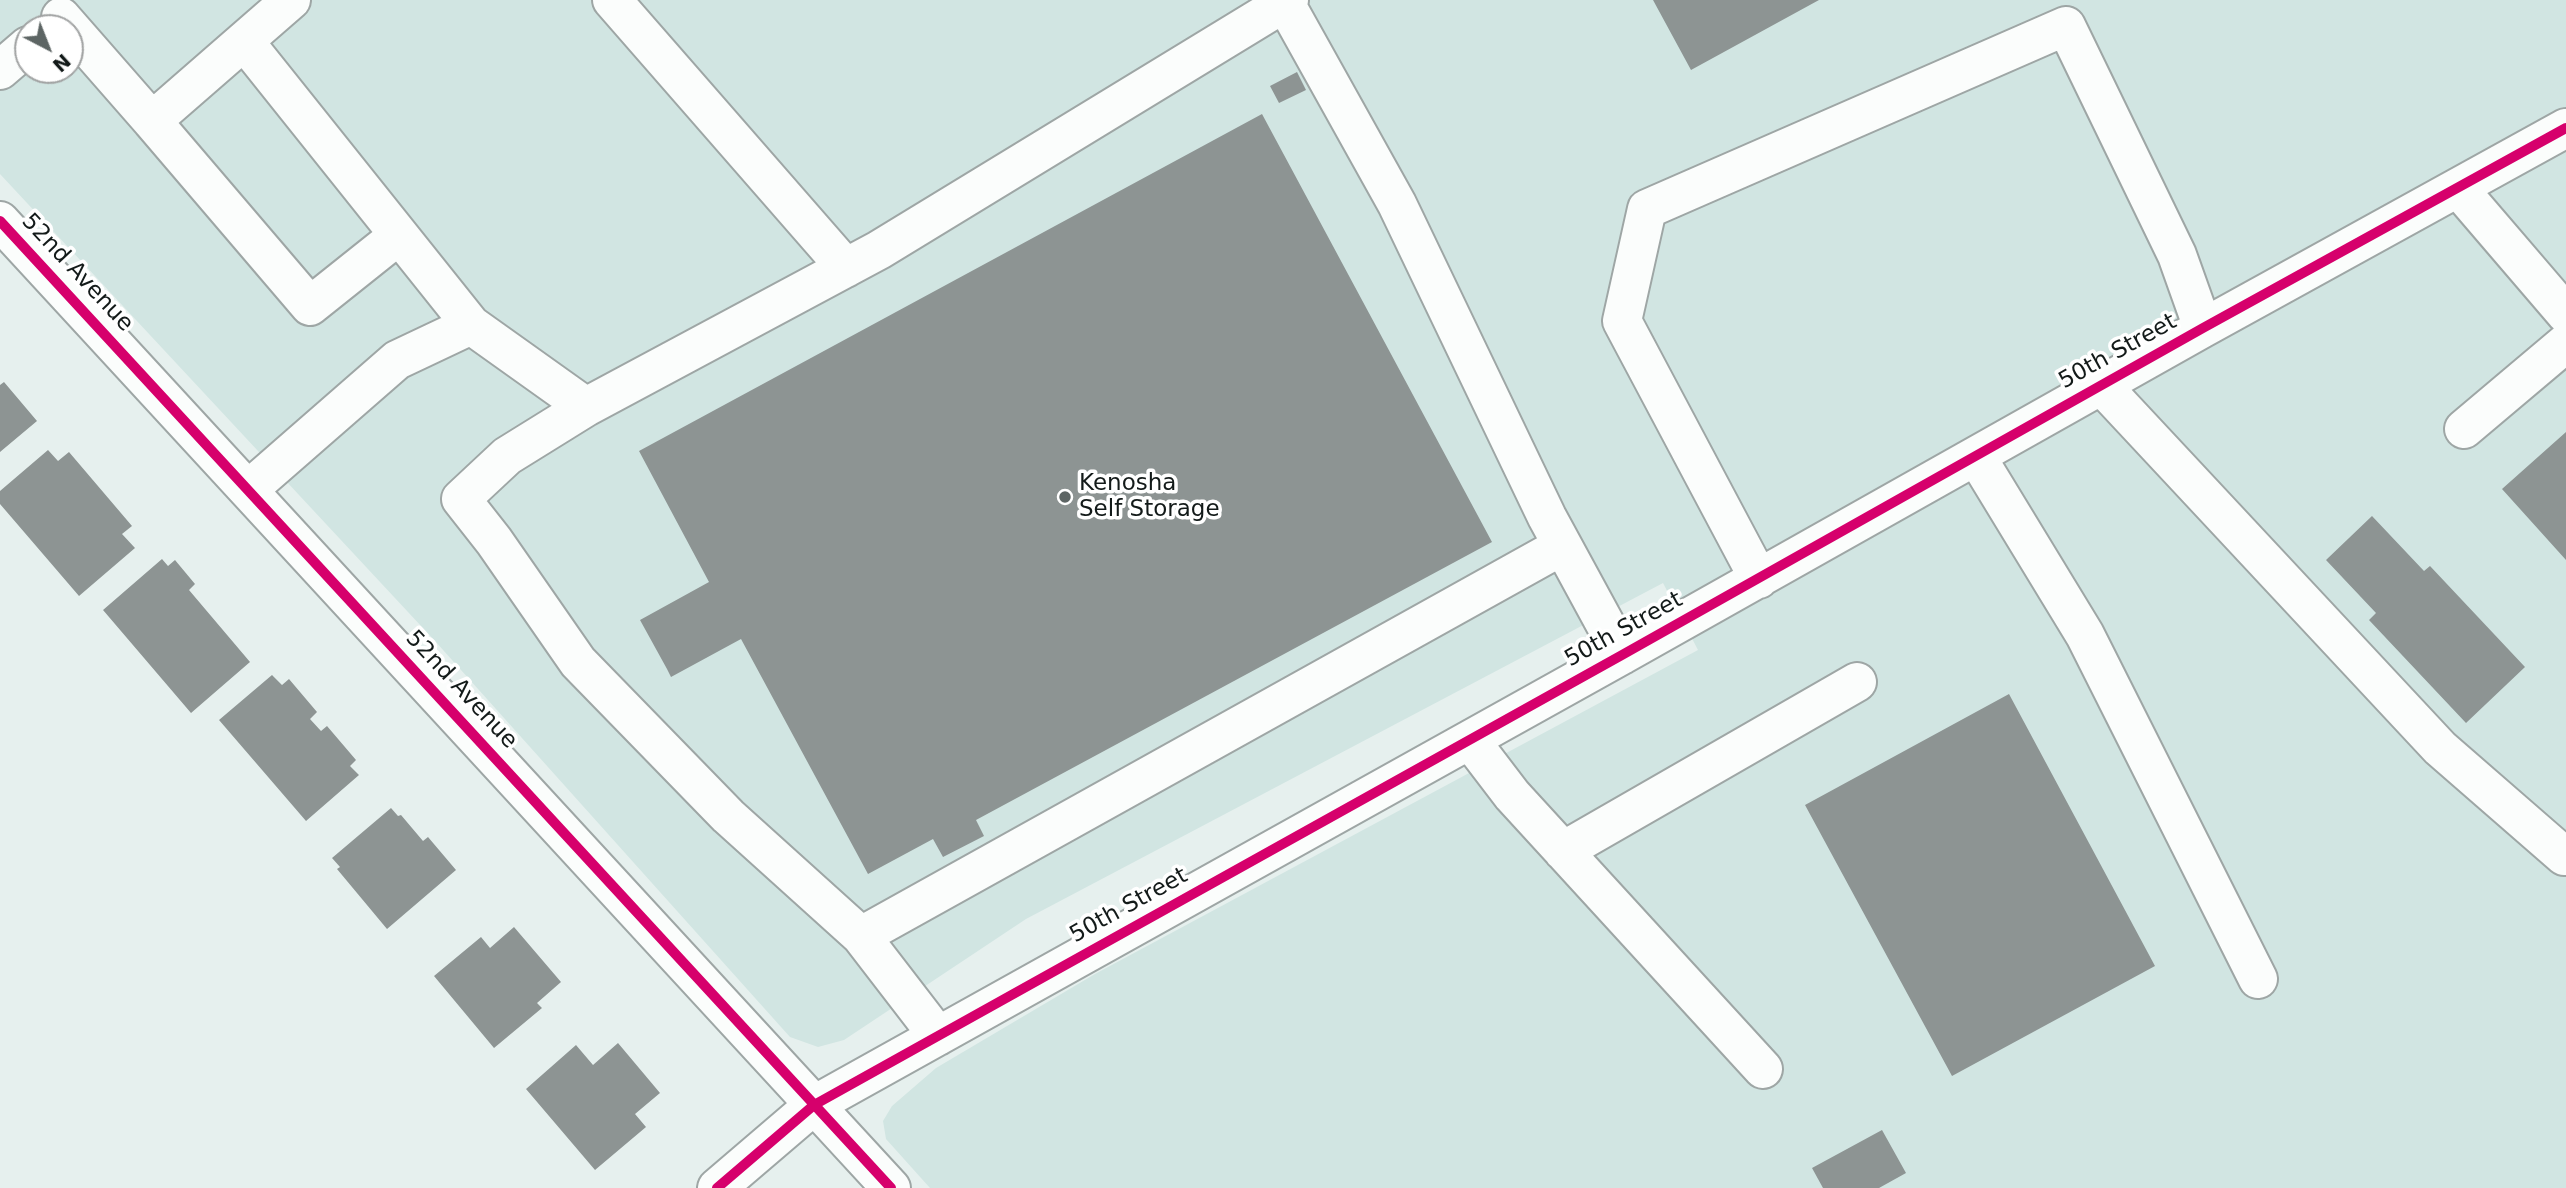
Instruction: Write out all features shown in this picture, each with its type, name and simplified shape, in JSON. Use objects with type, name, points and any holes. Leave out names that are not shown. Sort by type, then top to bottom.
[{"type":"street","points":[[152,121],[291,0]]},
{"type":"street","points":[[612,0],[846,268]]},
{"type":"street","points":[[938,1036],[860,936],[728,816],[578,662],[494,541],[461,499],[507,456],[586,407],[879,250],[1287,1],[1397,204],[1562,546],[1622,655]]},
{"type":"street","points":[[1759,579],[1622,321],[1647,209],[2066,26],[2177,255],[2203,328]]},
{"type":"street","points":[[84,39],[310,306],[399,235]]},
{"type":"street","points":[[244,41],[471,325],[586,407]]},
{"type":"street","points":[[0,70],[14,58]]},
{"type":"street","name":"50th Street","points":[[717,1188],[814,1105],[1759,579],[2203,328],[2566,128]]},
{"type":"street","points":[[2458,188],[2566,314]]},
{"type":"street","name":"52nd Avenue","points":[[0,221],[891,1188]]},
{"type":"street","points":[[248,490],[397,360],[471,325]]},
{"type":"street","points":[[2464,429],[2566,343]]},
{"type":"street","points":[[2102,386],[2440,748],[2564,856]]},
{"type":"street","points":[[1976,456],[2085,635],[2258,979]]},
{"type":"street","points":[[860,936],[1562,546]]},
{"type":"street","points":[[1563,851],[1857,682]]},
{"type":"street","points":[[1470,740],[1512,795],[1763,1069]]},
{"type":"shaded area","points":[[0,0],[2566,0],[2566,1188],[930,1188],[886,1139],[883,1121],[892,1106],[936,1068],[1095,974],[1698,650],[1663,583],[1026,919],[844,1040],[818,1047],[790,1037],[435,641],[0,174]]},
{"type":"building","points":[[1653,0],[1819,0],[1691,70]]},
{"type":"building","points":[[1297,72],[1306,90],[1279,103],[1270,86]]},
{"type":"building","name":"Kenosha Self Storage","points":[[1262,114],[1492,542],[976,820],[984,836],[943,857],[933,839],[868,874],[741,639],[671,677],[640,620],[709,582],[639,451]]},
{"type":"building","points":[[4,382],[37,421],[0,452],[0,385]]},
{"type":"building","points":[[2566,432],[2566,560],[2502,489]]},
{"type":"building","points":[[48,450],[58,461],[69,452],[132,526],[122,534],[135,548],[79,596],[0,504],[0,491]]},
{"type":"building","points":[[2372,516],[2424,571],[2430,566],[2525,667],[2466,723],[2369,620],[2376,613],[2326,560]]},
{"type":"building","points":[[162,559],[168,566],[175,560],[195,584],[189,590],[250,662],[191,713],[103,610]]},
{"type":"building","points":[[272,675],[282,685],[289,679],[317,712],[310,719],[321,731],[327,726],[356,760],[350,766],[359,775],[306,821],[219,720]]},
{"type":"building","points":[[2009,694],[2155,966],[1952,1076],[1805,805]]},
{"type":"building","points":[[391,808],[398,816],[401,815],[423,841],[428,837],[456,870],[387,929],[337,869],[340,867],[332,858]]},
{"type":"building","points":[[514,927],[561,982],[537,1003],[542,1008],[494,1048],[434,976],[481,937],[490,948]]},
{"type":"building","points":[[618,1043],[660,1093],[635,1114],[646,1127],[595,1170],[526,1089],[576,1045],[593,1065]]},
{"type":"building","points":[[1882,1130],[1906,1173],[1879,1188],[1823,1188],[1812,1168]]},
{"type":"cycle path","points":[[717,1188],[814,1105],[2203,328],[2566,128]]},
{"type":"cycle path","points":[[0,221],[891,1188]]},
{"type":"place","name":"Kenosha Self Storage","points":[[1065,497]]}]
